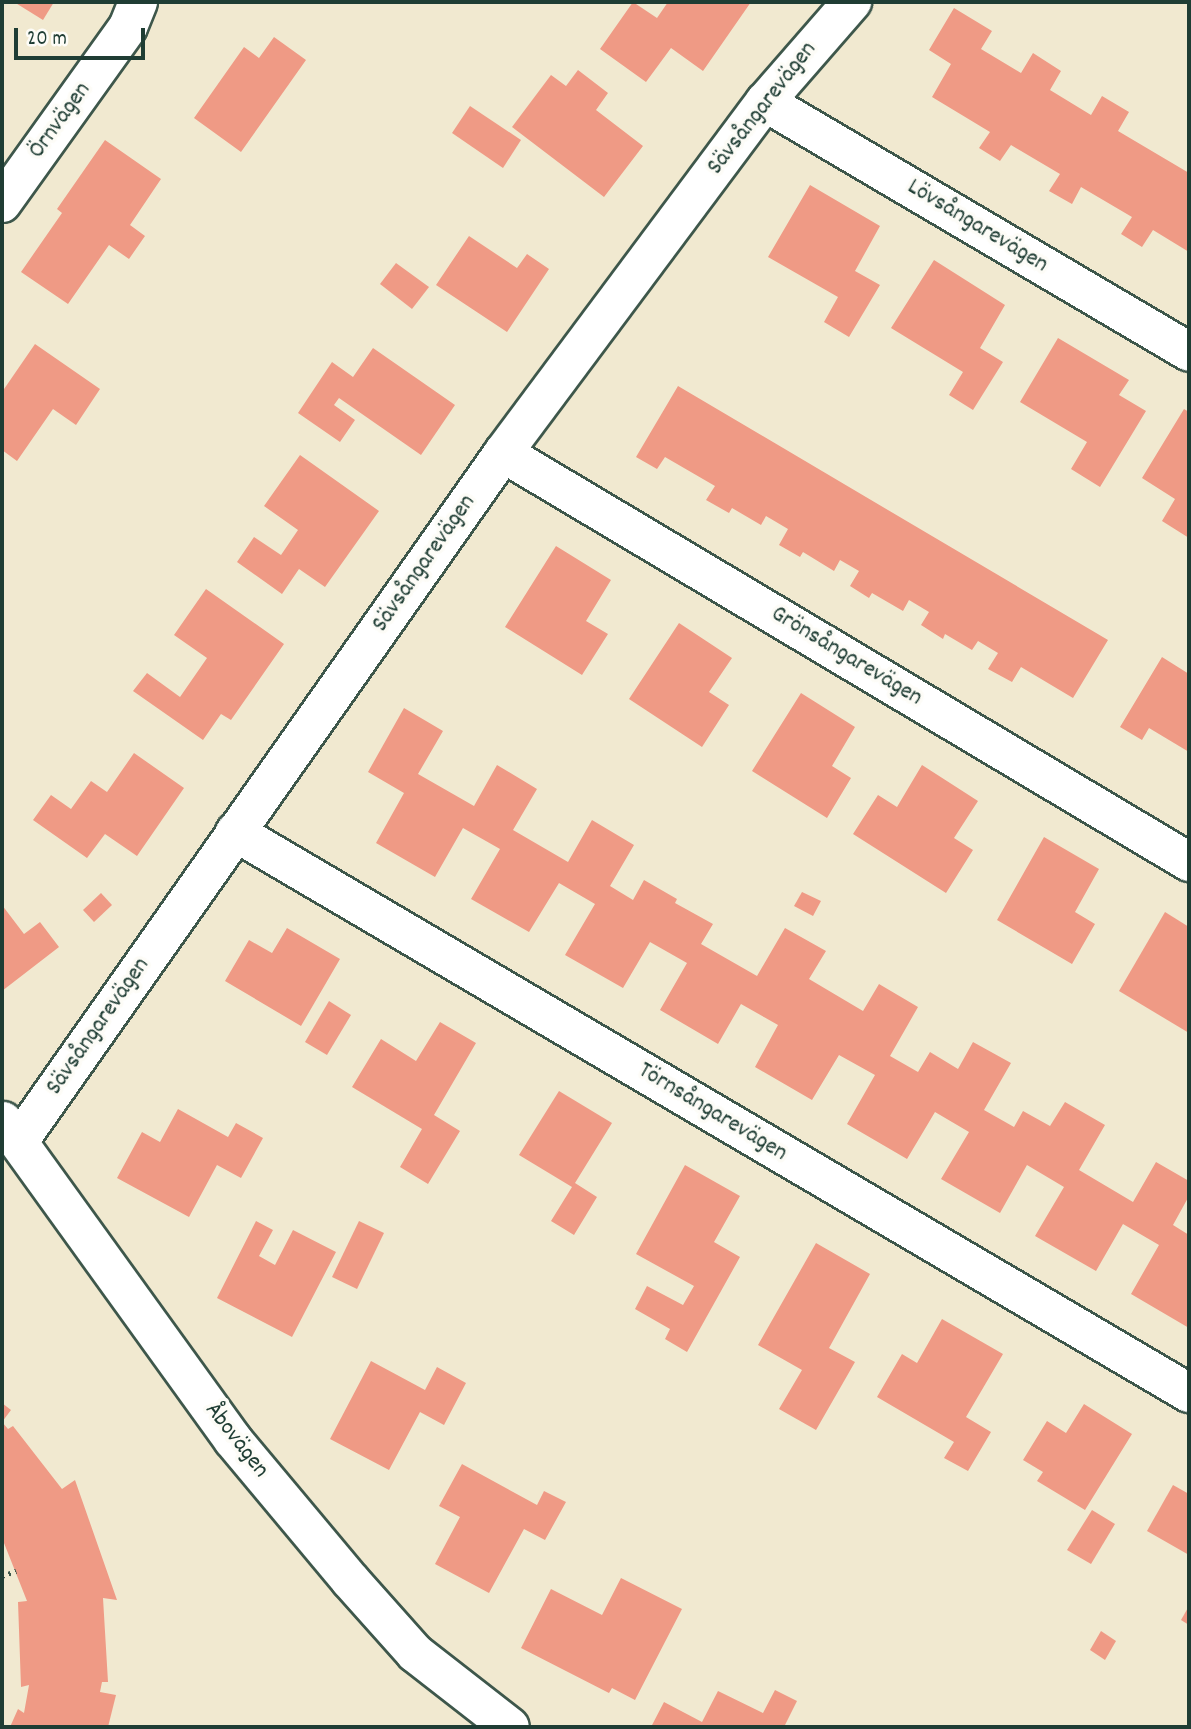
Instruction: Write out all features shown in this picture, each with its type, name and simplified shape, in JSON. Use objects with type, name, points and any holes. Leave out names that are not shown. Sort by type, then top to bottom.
[{"type":"street","name":"Örnvägen","points":[[2,203],[128,27],[138,2]]},
{"type":"street","name":"Sävsångarevägen","points":[[10,1130],[235,832],[503,453],[765,102],[852,2]]},
{"type":"street","name":"Lövsångarevägen","points":[[765,102],[1189,352]]},
{"type":"street","name":"Grönsångarevägen","points":[[503,453],[1189,862]]},
{"type":"street","name":"Törnsångarevägen","points":[[235,832],[1189,1393]]},
{"type":"street","name":"Åbovägen","points":[[10,1130],[101,1261],[233,1440],[349,1580],[415,1653],[510,1727]]},
{"type":"path","points":[[2,1576],[16,1571]]},
{"type":"building","points":[[14,2],[54,2],[43,20]]},
{"type":"building","points":[[633,2],[657,18],[668,2],[751,2],[703,71],[671,48],[646,82],[600,49]]},
{"type":"building","points":[[954,8],[992,31],[981,49],[1021,73],[1033,53],[1061,71],[1050,90],[1091,115],[1102,96],[1129,112],[1118,131],[1189,173],[1189,252],[1153,230],[1142,247],[1121,234],[1132,217],[1081,187],[1072,204],[1049,191],[1060,174],[1011,145],[1000,161],[979,148],[990,132],[932,97],[951,64],[929,50]]},
{"type":"building","points":[[274,37],[306,60],[241,152],[194,118],[244,47],[259,58]]},
{"type":"building","points":[[578,70],[608,93],[596,110],[643,146],[604,197],[512,127],[551,75],[566,86]]},
{"type":"building","points":[[470,106],[521,140],[503,168],[452,133]]},
{"type":"building","points":[[105,140],[161,179],[130,225],[145,236],[129,259],[109,245],[68,304],[21,272],[62,213],[57,209]]},
{"type":"building","points":[[810,185],[880,226],[855,271],[880,285],[849,337],[824,322],[838,297],[768,257]]},
{"type":"building","points":[[469,236],[517,268],[527,254],[549,269],[507,332],[436,285]]},
{"type":"building","points":[[934,260],[1005,305],[980,348],[1003,362],[973,410],[949,395],[963,372],[891,328]]},
{"type":"building","points":[[396,263],[429,287],[412,309],[380,284]]},
{"type":"building","points":[[1058,338],[1129,380],[1119,395],[1146,411],[1100,487],[1071,469],[1087,442],[1020,402]]},
{"type":"building","points":[[35,344],[100,389],[76,425],[53,409],[17,461],[2,450],[2,392]]},
{"type":"building","points":[[373,348],[455,405],[421,455],[339,398],[334,405],[355,420],[340,442],[298,413],[332,362],[353,377]]},
{"type":"building","points":[[678,386],[1108,640],[1073,698],[1021,667],[1012,682],[988,669],[998,653],[978,641],[972,650],[945,634],[943,639],[921,625],[929,612],[909,600],[903,611],[872,593],[869,598],[850,586],[859,571],[840,560],[834,571],[803,552],[800,557],[779,545],[788,529],[766,516],[761,525],[732,508],[729,513],[706,500],[715,486],[665,457],[657,469],[636,457]]},
{"type":"building","points":[[1184,409],[1189,412],[1189,538],[1162,521],[1175,499],[1142,478]]},
{"type":"building","points":[[300,455],[379,511],[325,587],[299,569],[282,594],[237,562],[254,537],[281,555],[298,530],[264,506]]},
{"type":"building","points":[[556,546],[611,580],[586,621],[608,634],[582,675],[505,627]]},
{"type":"building","points":[[206,589],[284,644],[231,720],[221,714],[203,740],[133,691],[147,673],[180,697],[207,658],[174,635]]},
{"type":"building","points":[[679,623],[732,658],[709,692],[729,705],[702,747],[629,699]]},
{"type":"building","points":[[1162,657],[1189,674],[1189,752],[1149,728],[1142,740],[1120,727]]},
{"type":"building","points":[[801,693],[855,727],[832,766],[851,778],[827,818],[752,771]]},
{"type":"building","points":[[404,708],[443,731],[418,774],[474,806],[497,765],[537,789],[513,830],[568,862],[592,820],[634,845],[610,886],[633,900],[644,880],[677,899],[675,903],[713,924],[701,944],[757,976],[785,928],[826,951],[809,979],[863,1011],[879,984],[918,1007],[890,1056],[918,1072],[930,1052],[958,1069],[973,1042],[1011,1063],[984,1110],[1014,1127],[1023,1111],[1050,1126],[1065,1102],[1105,1125],[1079,1170],[1133,1202],[1156,1162],[1189,1181],[1189,1196],[1173,1225],[1189,1235],[1189,1328],[1131,1294],[1159,1245],[1123,1224],[1096,1271],[1035,1236],[1064,1187],[1027,1165],[1000,1213],[941,1179],[969,1132],[935,1112],[907,1159],[847,1124],[875,1075],[839,1055],[812,1100],[755,1067],[778,1025],[741,1004],[718,1044],[660,1010],[687,963],[650,942],[623,988],[565,955],[595,904],[559,883],[529,932],[471,899],[500,849],[463,828],[435,877],[376,843],[404,793],[368,772]]},
{"type":"building","points":[[134,753],[184,788],[137,856],[105,834],[87,858],[33,820],[51,795],[71,809],[91,781],[107,792]]},
{"type":"building","points":[[922,765],[978,801],[954,838],[973,850],[946,893],[853,834],[878,795],[897,807]]},
{"type":"building","points":[[1044,837],[1099,869],[1075,912],[1095,924],[1072,964],[997,920]]},
{"type":"building","points":[[802,892],[821,901],[813,916],[794,906]]},
{"type":"building","points":[[101,893],[112,905],[94,922],[83,910]]},
{"type":"building","points":[[2,905],[24,934],[40,922],[59,947],[2,991]]},
{"type":"building","points":[[1165,912],[1189,927],[1189,1033],[1119,991]]},
{"type":"building","points":[[287,928],[340,959],[301,1026],[225,981],[249,940],[272,953]]},
{"type":"building","points":[[329,1001],[351,1015],[327,1055],[305,1042]]},
{"type":"building","points":[[440,1022],[476,1043],[434,1115],[460,1131],[428,1184],[400,1167],[422,1129],[352,1087],[381,1039],[416,1061]]},
{"type":"building","points":[[559,1091],[612,1123],[575,1183],[597,1197],[574,1235],[551,1221],[572,1187],[519,1155]]},
{"type":"building","points":[[178,1109],[228,1137],[236,1123],[263,1138],[241,1178],[217,1165],[189,1217],[117,1178],[142,1132],[160,1142]]},
{"type":"building","points":[[685,1165],[740,1196],[714,1242],[740,1257],[687,1352],[665,1339],[670,1329],[635,1309],[647,1286],[683,1305],[694,1286],[636,1254]]},
{"type":"building","points":[[256,1221],[273,1230],[259,1256],[275,1265],[293,1230],[336,1252],[292,1337],[217,1298]]},
{"type":"building","points":[[359,1221],[384,1233],[357,1289],[332,1277]]},
{"type":"building","points":[[816,1243],[870,1274],[829,1348],[855,1362],[816,1430],[779,1409],[802,1370],[758,1345]]},
{"type":"building","points":[[942,1319],[1003,1354],[966,1417],[991,1432],[968,1471],[944,1458],[954,1442],[877,1397],[902,1354],[917,1363]]},
{"type":"building","points":[[371,1361],[425,1390],[437,1367],[466,1383],[444,1425],[420,1412],[389,1470],[330,1439]]},
{"type":"building","points":[[2,1403],[11,1410],[2,1422]]},
{"type":"building","points":[[1084,1404],[1132,1434],[1085,1510],[1037,1481],[1043,1472],[1023,1460],[1047,1421],[1066,1433]]},
{"type":"building","points":[[2,1422],[8,1429],[13,1426],[62,1489],[75,1480],[117,1600],[103,1598],[108,1682],[102,1682],[100,1692],[116,1695],[108,1727],[10,1727],[18,1709],[24,1713],[29,1685],[21,1687],[18,1602],[27,1601],[2,1538]]},
{"type":"building","points":[[462,1464],[537,1505],[544,1491],[566,1502],[545,1540],[524,1529],[489,1593],[435,1564],[460,1517],[439,1506]]},
{"type":"building","points":[[1173,1485],[1189,1494],[1189,1555],[1147,1531]]},
{"type":"building","points":[[1092,1510],[1115,1524],[1091,1564],[1067,1550]]},
{"type":"building","points":[[621,1578],[682,1609],[635,1700],[612,1688],[609,1693],[521,1648],[551,1589],[602,1615]]},
{"type":"building","points":[[1189,1606],[1189,1625],[1181,1620]]},
{"type":"building","points":[[1101,1631],[1116,1641],[1105,1660],[1090,1650]]},
{"type":"building","points":[[775,1690],[797,1701],[784,1727],[651,1727],[664,1702],[702,1722],[718,1691],[763,1713]]}]
